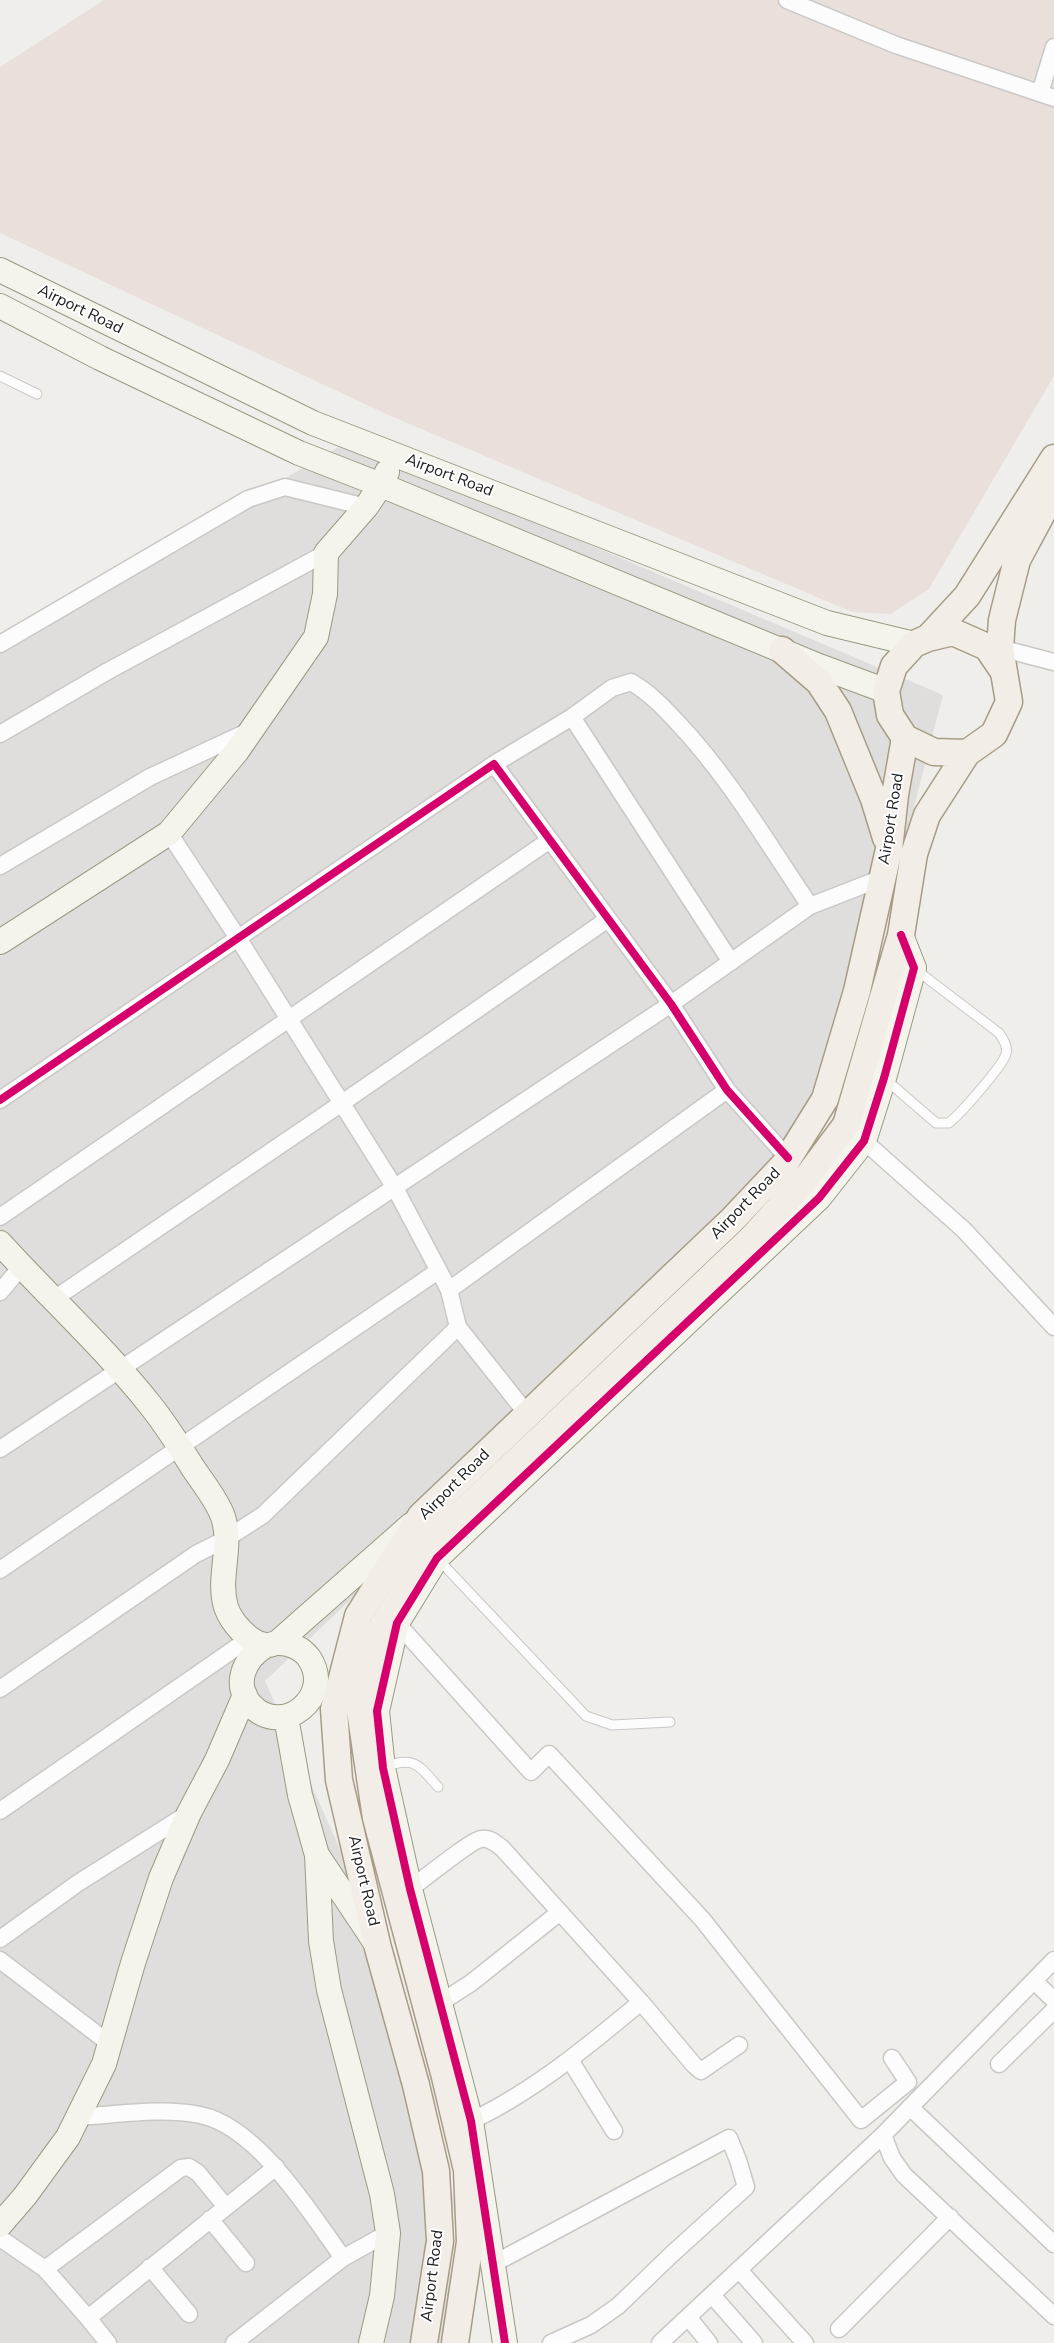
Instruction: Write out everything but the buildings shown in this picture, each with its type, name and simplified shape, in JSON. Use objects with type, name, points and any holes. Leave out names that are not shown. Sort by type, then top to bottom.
[{"type":"main road","points":[[1054,458],[967,596],[894,666],[886,691],[890,715],[905,738],[934,752],[967,753],[994,734],[1010,702],[1002,660],[1002,620],[1017,560],[1054,491]]},
{"type":"main road","points":[[920,641],[953,632],[987,647],[1002,660]]},
{"type":"main road","points":[[782,650],[819,682],[838,711],[874,799],[889,849]]},
{"type":"main road","name":"Airport Road","points":[[424,2343],[440,2241],[436,2171],[416,2084],[378,1948],[339,1780],[334,1709],[328,1680],[358,1616],[421,1516],[732,1220],[784,1165],[825,1099],[857,990],[889,849],[894,795],[905,738]]},
{"type":"main road","name":"Airport Road","points":[[455,2343],[470,2242],[467,2170],[462,2116],[376,1818],[360,1710],[382,1626],[441,1533],[750,1239],[804,1181],[846,1125],[901,935],[914,854],[927,815],[967,753]]},
{"type":"main road","points":[[387,1979],[413,2016],[434,2100],[462,2116]]},
{"type":"street","points":[[787,0],[896,45],[1047,96],[1054,47]]},
{"type":"street","name":"Airport Road","points":[[0,270],[313,423],[827,623],[920,641]]},
{"type":"street","name":"Airport Road","points":[[0,306],[100,358],[299,453],[886,691]]},
{"type":"street","points":[[0,734],[108,671],[326,553],[366,507],[381,485],[395,455]]},
{"type":"street","points":[[0,644],[248,499],[286,487],[366,507]]},
{"type":"street","points":[[0,942],[169,833],[236,751],[316,637],[325,594],[326,553]]},
{"type":"street","points":[[1002,660],[1054,662]]},
{"type":"street","points":[[0,1100],[494,764],[572,717],[612,688],[631,682],[649,693],[695,740],[810,906]]},
{"type":"street","points":[[572,717],[731,962]]},
{"type":"street","points":[[0,866],[150,777],[251,730]]},
{"type":"street","points":[[494,764],[671,1004],[727,1090],[788,1158]]},
{"type":"street","points":[[169,833],[238,938],[395,1188],[449,1290],[458,1327],[528,1414]]},
{"type":"street","points":[[0,1217],[550,840]]},
{"type":"street","points":[[0,1450],[671,1004],[810,906],[882,878]]},
{"type":"street","points":[[54,1299],[342,1104],[608,919]]},
{"type":"street","points":[[505,2343],[493,2264],[440,2003],[410,1888],[382,1768],[378,1711],[398,1623],[437,1558],[820,1198],[864,1141],[884,1078],[914,968],[901,935]]},
{"type":"street","points":[[449,1290],[727,1090]]},
{"type":"street","points":[[864,1141],[964,1230],[1054,1327]]},
{"type":"street","points":[[0,1243],[120,1369],[152,1406],[180,1446],[223,1516],[226,1539],[224,1590],[226,1608],[238,1628],[264,1642],[289,1644],[300,1649],[309,1658],[314,1668],[328,1680],[314,1692],[308,1704],[298,1712],[286,1717],[273,1717],[261,1713],[251,1705],[244,1695],[242,1684],[243,1672],[247,1661],[264,1642]]},
{"type":"street","points":[[0,1292],[22,1266]]},
{"type":"street","points":[[0,1570],[438,1271]]},
{"type":"street","points":[[0,1690],[196,1554],[226,1539],[263,1515],[458,1327]]},
{"type":"street","points":[[0,1811],[264,1642],[421,1516]]},
{"type":"street","points":[[398,1623],[531,1772],[549,1754],[573,1779],[702,1919],[861,2120],[908,2082],[892,2058]]},
{"type":"street","points":[[0,2225],[31,2188],[68,2137],[104,2064],[162,1878],[188,1813],[217,1760],[244,1695]]},
{"type":"street","points":[[286,1717],[300,1795],[317,1855],[321,1941],[330,1990],[382,2194],[388,2233],[382,2296],[371,2343]]},
{"type":"street","points":[[0,1939],[78,1883],[188,1813]]},
{"type":"street","points":[[410,1888],[470,1845],[481,1839],[490,1839],[502,1848],[641,2002],[685,2055],[702,2070],[739,2045]]},
{"type":"street","points":[[317,1855],[378,1948]]},
{"type":"street","points":[[440,2003],[472,1983],[560,1912]]},
{"type":"street","points":[[0,1960],[110,2044]]},
{"type":"street","points":[[660,2343],[883,2135],[1054,1960]]},
{"type":"street","points":[[1034,1981],[1054,2000]]},
{"type":"street","points":[[462,2116],[516,2098],[570,2060],[641,2002]]},
{"type":"street","points":[[999,2064],[1054,2010]]},
{"type":"street","points":[[570,2060],[614,2131]]},
{"type":"street","points":[[910,2107],[1054,2244]]},
{"type":"street","points":[[77,2117],[174,2112],[201,2115],[228,2124],[276,2167],[343,2258]]},
{"type":"street","points":[[883,2135],[892,2158],[904,2175],[1054,2316]]},
{"type":"street","points":[[493,2264],[729,2138],[746,2187],[618,2306],[591,2325],[550,2343]]},
{"type":"street","points":[[45,2269],[181,2168],[188,2167],[198,2173],[226,2207]]},
{"type":"street","points":[[88,2318],[276,2167]]},
{"type":"street","points":[[839,2329],[950,2217]]},
{"type":"street","points":[[210,2219],[246,2263]]},
{"type":"street","points":[[234,2343],[343,2258],[360,2246],[388,2233]]},
{"type":"street","points":[[0,2238],[45,2269],[108,2343]]},
{"type":"street","points":[[150,2267],[189,2314]]},
{"type":"street","points":[[739,2270],[805,2343]]},
{"type":"street","points":[[712,2295],[754,2343]]},
{"type":"street","points":[[688,2317],[708,2343]]},
{"type":"lane","points":[[0,376],[37,394]]},
{"type":"lane","points":[[884,1078],[936,1123],[949,1123],[973,1099],[1006,1054],[1005,1042],[999,1033],[914,968]]},
{"type":"lane","points":[[437,1558],[586,1716],[612,1725],[670,1722]]},
{"type":"lane","points":[[382,1768],[396,1762],[409,1762],[422,1769],[438,1787]]},
{"type":"shaded area","points":[[104,0],[1054,0],[1054,376],[929,589],[891,614],[852,612],[386,414],[0,233],[0,67]]},
{"type":"shaded area","points":[[347,442],[943,695],[841,1088],[788,1184],[265,1681],[406,1997],[454,2202],[447,2325],[441,2343],[0,2343],[0,646]]},
{"type":"cycle path","points":[[0,1100],[494,764],[671,1004],[727,1090],[788,1158]]},
{"type":"cycle path","points":[[505,2343],[471,2121],[410,1889],[383,1768],[377,1711],[397,1623],[437,1558],[819,1198],[864,1141],[884,1078],[914,968],[901,935]]}]
